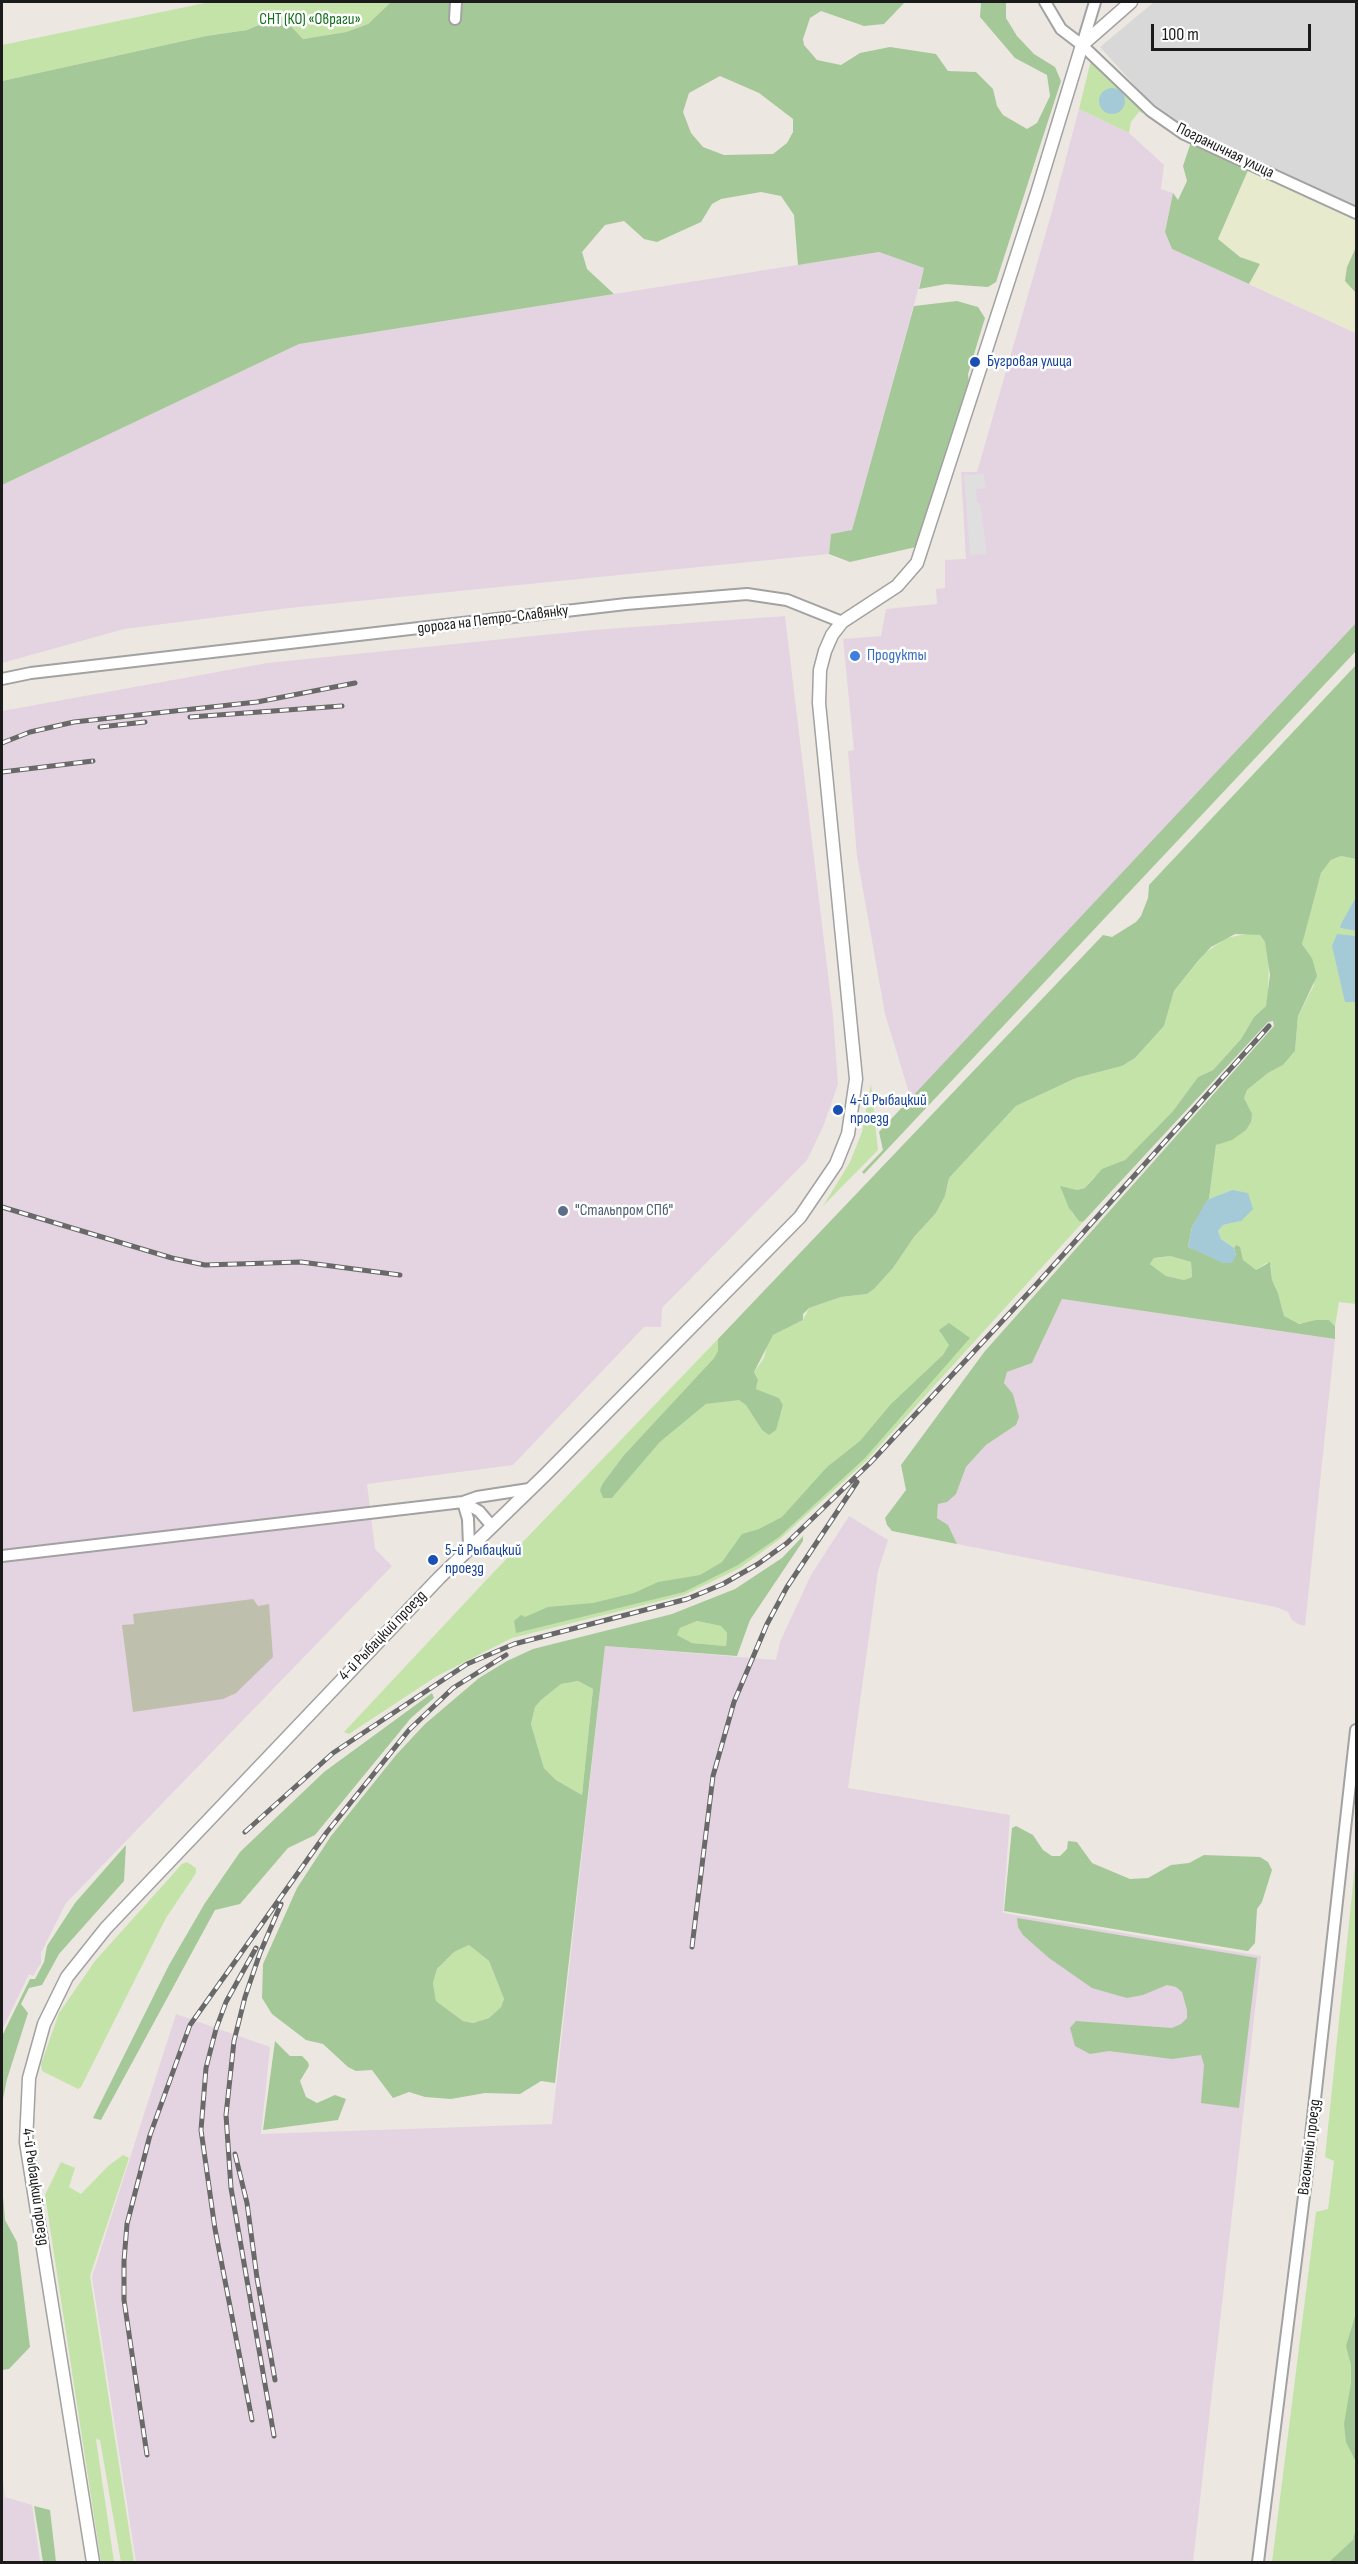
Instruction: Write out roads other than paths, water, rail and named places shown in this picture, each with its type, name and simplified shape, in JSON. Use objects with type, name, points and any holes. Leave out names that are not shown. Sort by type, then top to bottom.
[{"type":"street","points":[[455,20],[456,2]]},
{"type":"street","name":"Пограничная улица","points":[[1045,2],[1061,29],[1082,45],[1151,111],[1184,134],[1356,213]]},
{"type":"street","points":[[842,622],[884,596],[908,575],[917,563],[1038,193],[1060,111],[1095,2]]},
{"type":"street","points":[[1082,45],[1131,2]]},
{"type":"street","name":"дорога на Петро-Славянку","points":[[2,679],[41,672],[626,604],[747,594],[788,600],[842,622]]},
{"type":"street","name":"4-й Рыбацкий проезд","points":[[93,2562],[26,2142],[29,2078],[44,2024],[67,1977],[106,1928],[469,1547],[800,1216],[826,1182],[843,1150],[856,1093],[855,1058],[819,703],[820,670],[825,651],[832,635],[842,622]]},
{"type":"street","points":[[2,1556],[463,1502],[477,1497],[529,1489]]},
{"type":"street","points":[[463,1502],[479,1511],[491,1525]]},
{"type":"street","points":[[463,1502],[468,1519],[469,1547]]},
{"type":"street","name":"Вагонный проезд","points":[[1258,2562],[1306,2180],[1356,1730]]},
{"type":"water","points":[[1112,88],[1121,92],[1125,101],[1121,110],[1112,114],[1103,110],[1099,101],[1103,92]]},
{"type":"water","points":[[1356,897],[1356,931],[1340,928],[1341,924]]},
{"type":"water","points":[[1337,934],[1356,936],[1356,1002],[1345,1002],[1332,946]]},
{"type":"water","points":[[1232,1190],[1248,1193],[1253,1209],[1241,1221],[1223,1225],[1218,1231],[1221,1239],[1234,1248],[1236,1256],[1232,1263],[1223,1263],[1188,1247],[1192,1227],[1204,1205],[1209,1199]]},
{"type":"railway","points":[[2,743],[30,732],[74,722],[257,702],[355,683]]},
{"type":"railway","points":[[190,717],[342,706]]},
{"type":"railway","points":[[100,727],[145,722]]},
{"type":"railway","points":[[2,772],[93,761]]},
{"type":"railway","points":[[245,1832],[333,1753],[467,1664],[514,1644],[687,1599],[723,1584],[758,1564],[787,1543],[871,1462],[1035,1286],[1269,1026]]},
{"type":"railway","points":[[2,1207],[172,1258],[205,1265],[301,1262],[400,1275]]},
{"type":"railway","points":[[692,1947],[713,1776],[734,1702],[767,1624],[787,1587],[857,1482]]},
{"type":"railway","points":[[147,2455],[124,2300],[127,2224],[150,2135],[190,2025],[327,1832],[409,1730],[453,1688],[506,1655]]},
{"type":"railway","points":[[274,2436],[231,2188],[226,2115],[234,2041],[245,1997],[260,1953],[281,1904]]},
{"type":"railway","points":[[252,2420],[215,2229],[201,2130],[206,2068],[216,2029],[226,2002],[256,1948]]},
{"type":"railway","points":[[235,2154],[247,2203],[257,2278],[275,2380]]},
{"type":"place","name":"Бугровая улица","points":[[975,362]]},
{"type":"place","name":"Продукты","points":[[855,656]]},
{"type":"place","name":"4-й Рыбацкий проезд","points":[[838,1110]]},
{"type":"place","name":"\"Стальпром СПб\"","points":[[563,1211]]},
{"type":"place","name":"5-й Рыбацкий проезд","points":[[433,1560]]},
{"type":"park label","name":"СНТ (КО) «Овраги»","points":[[310,20]]}]
